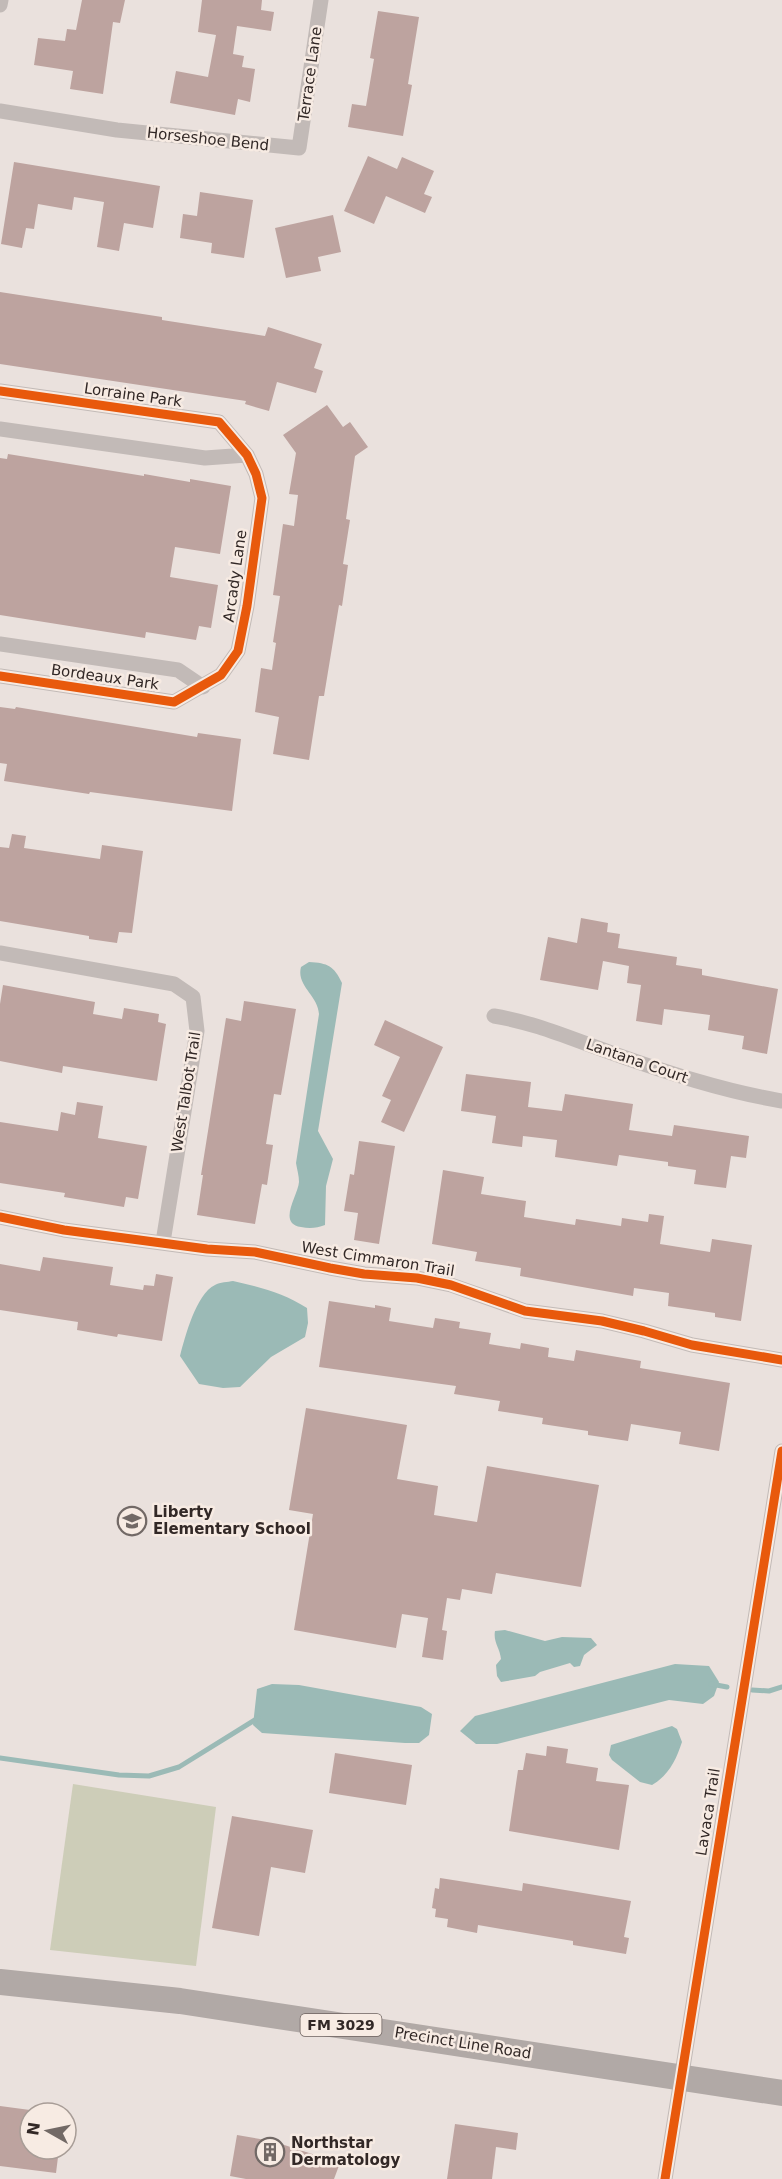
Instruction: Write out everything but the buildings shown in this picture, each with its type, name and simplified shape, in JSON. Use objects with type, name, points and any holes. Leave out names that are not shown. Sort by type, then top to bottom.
[{"type":"main road","name":"Precinct Line Road","points":[[0,1982],[180,2001],[782,2093]]},
{"type":"street","points":[[0,5],[1,0]]},
{"type":"street","name":"Terrace Lane","points":[[299,148],[321,0]]},
{"type":"street","name":"Horseshoe Bend","points":[[0,111],[117,130],[299,148]]},
{"type":"street","name":"Lorraine Park","points":[[0,391],[219,422],[247,455]]},
{"type":"street","points":[[0,429],[205,458],[247,455]]},
{"type":"street","name":"Arcady Lane","points":[[203,687],[221,675],[238,651],[248,606],[262,498],[256,474],[247,455]]},
{"type":"street","name":"Bordeaux Park","points":[[0,644],[178,670],[203,687],[174,702],[0,676]]},
{"type":"street","name":"West Talbot Trail","points":[[0,953],[174,984],[192,997],[197,1031],[163,1242]]},
{"type":"street","name":"Lantana Court","points":[[494,1016],[524,1021],[685,1077],[752,1096],[782,1101]]},
{"type":"street","name":"West Cimmaron Trail","points":[[0,1217],[64,1230],[207,1249],[255,1252],[364,1274],[417,1278],[451,1284],[525,1311],[602,1321],[692,1345],[782,1359]]},
{"type":"street","name":"Lavaca Trail","points":[[664,2179],[782,1451]]},
{"type":"green space","points":[[73,1784],[216,1807],[196,1966],[50,1950]]},
{"type":"water","points":[[309,962],[330,966],[342,983],[318,1131],[333,1159],[326,1186],[325,1225],[310,1228],[301,1227],[290,1220],[299,1182],[296,1163],[319,1014],[318,1007],[300,974],[301,967]]},
{"type":"water","points":[[233,1281],[272,1291],[307,1308],[308,1323],[305,1337],[271,1357],[240,1387],[223,1388],[199,1384],[180,1356],[188,1328],[197,1306],[208,1290],[217,1284]]},
{"type":"water","points":[[505,1630],[545,1641],[562,1637],[591,1638],[597,1645],[584,1655],[580,1666],[574,1667],[570,1663],[540,1672],[535,1676],[501,1682],[497,1676],[496,1665],[501,1659],[495,1631]]},
{"type":"water","points":[[675,1664],[709,1666],[719,1682],[714,1696],[703,1704],[669,1700],[497,1744],[476,1744],[460,1731],[475,1716]]},
{"type":"water","points":[[272,1684],[299,1685],[421,1707],[432,1714],[429,1735],[419,1743],[405,1743],[262,1733],[253,1725],[257,1689]]},
{"type":"water","points":[[672,1726],[677,1729],[682,1742],[671,1766],[663,1777],[652,1785],[640,1782],[612,1760],[609,1755],[611,1745]]},
{"type":"waterway","points":[[711,1684],[727,1687]]},
{"type":"waterway","points":[[752,1690],[769,1691],[782,1687]]},
{"type":"waterway","points":[[0,1758],[119,1775],[149,1776],[179,1767],[258,1718]]},
{"type":"cycle path","points":[[0,391],[219,422],[247,455],[256,474],[262,498],[247,606],[238,651],[221,675],[174,702],[0,676]]},
{"type":"cycle path","points":[[0,1217],[64,1230],[207,1249],[255,1252],[364,1274],[417,1278],[451,1285],[525,1311],[602,1321],[692,1345],[782,1360]]},
{"type":"cycle path","points":[[665,2179],[782,1451]]},
{"type":"place","name":"Liberty Elementary School","points":[[132,1521]]},
{"type":"place","name":"Northstar Dermatology","points":[[270,2152]]}]
